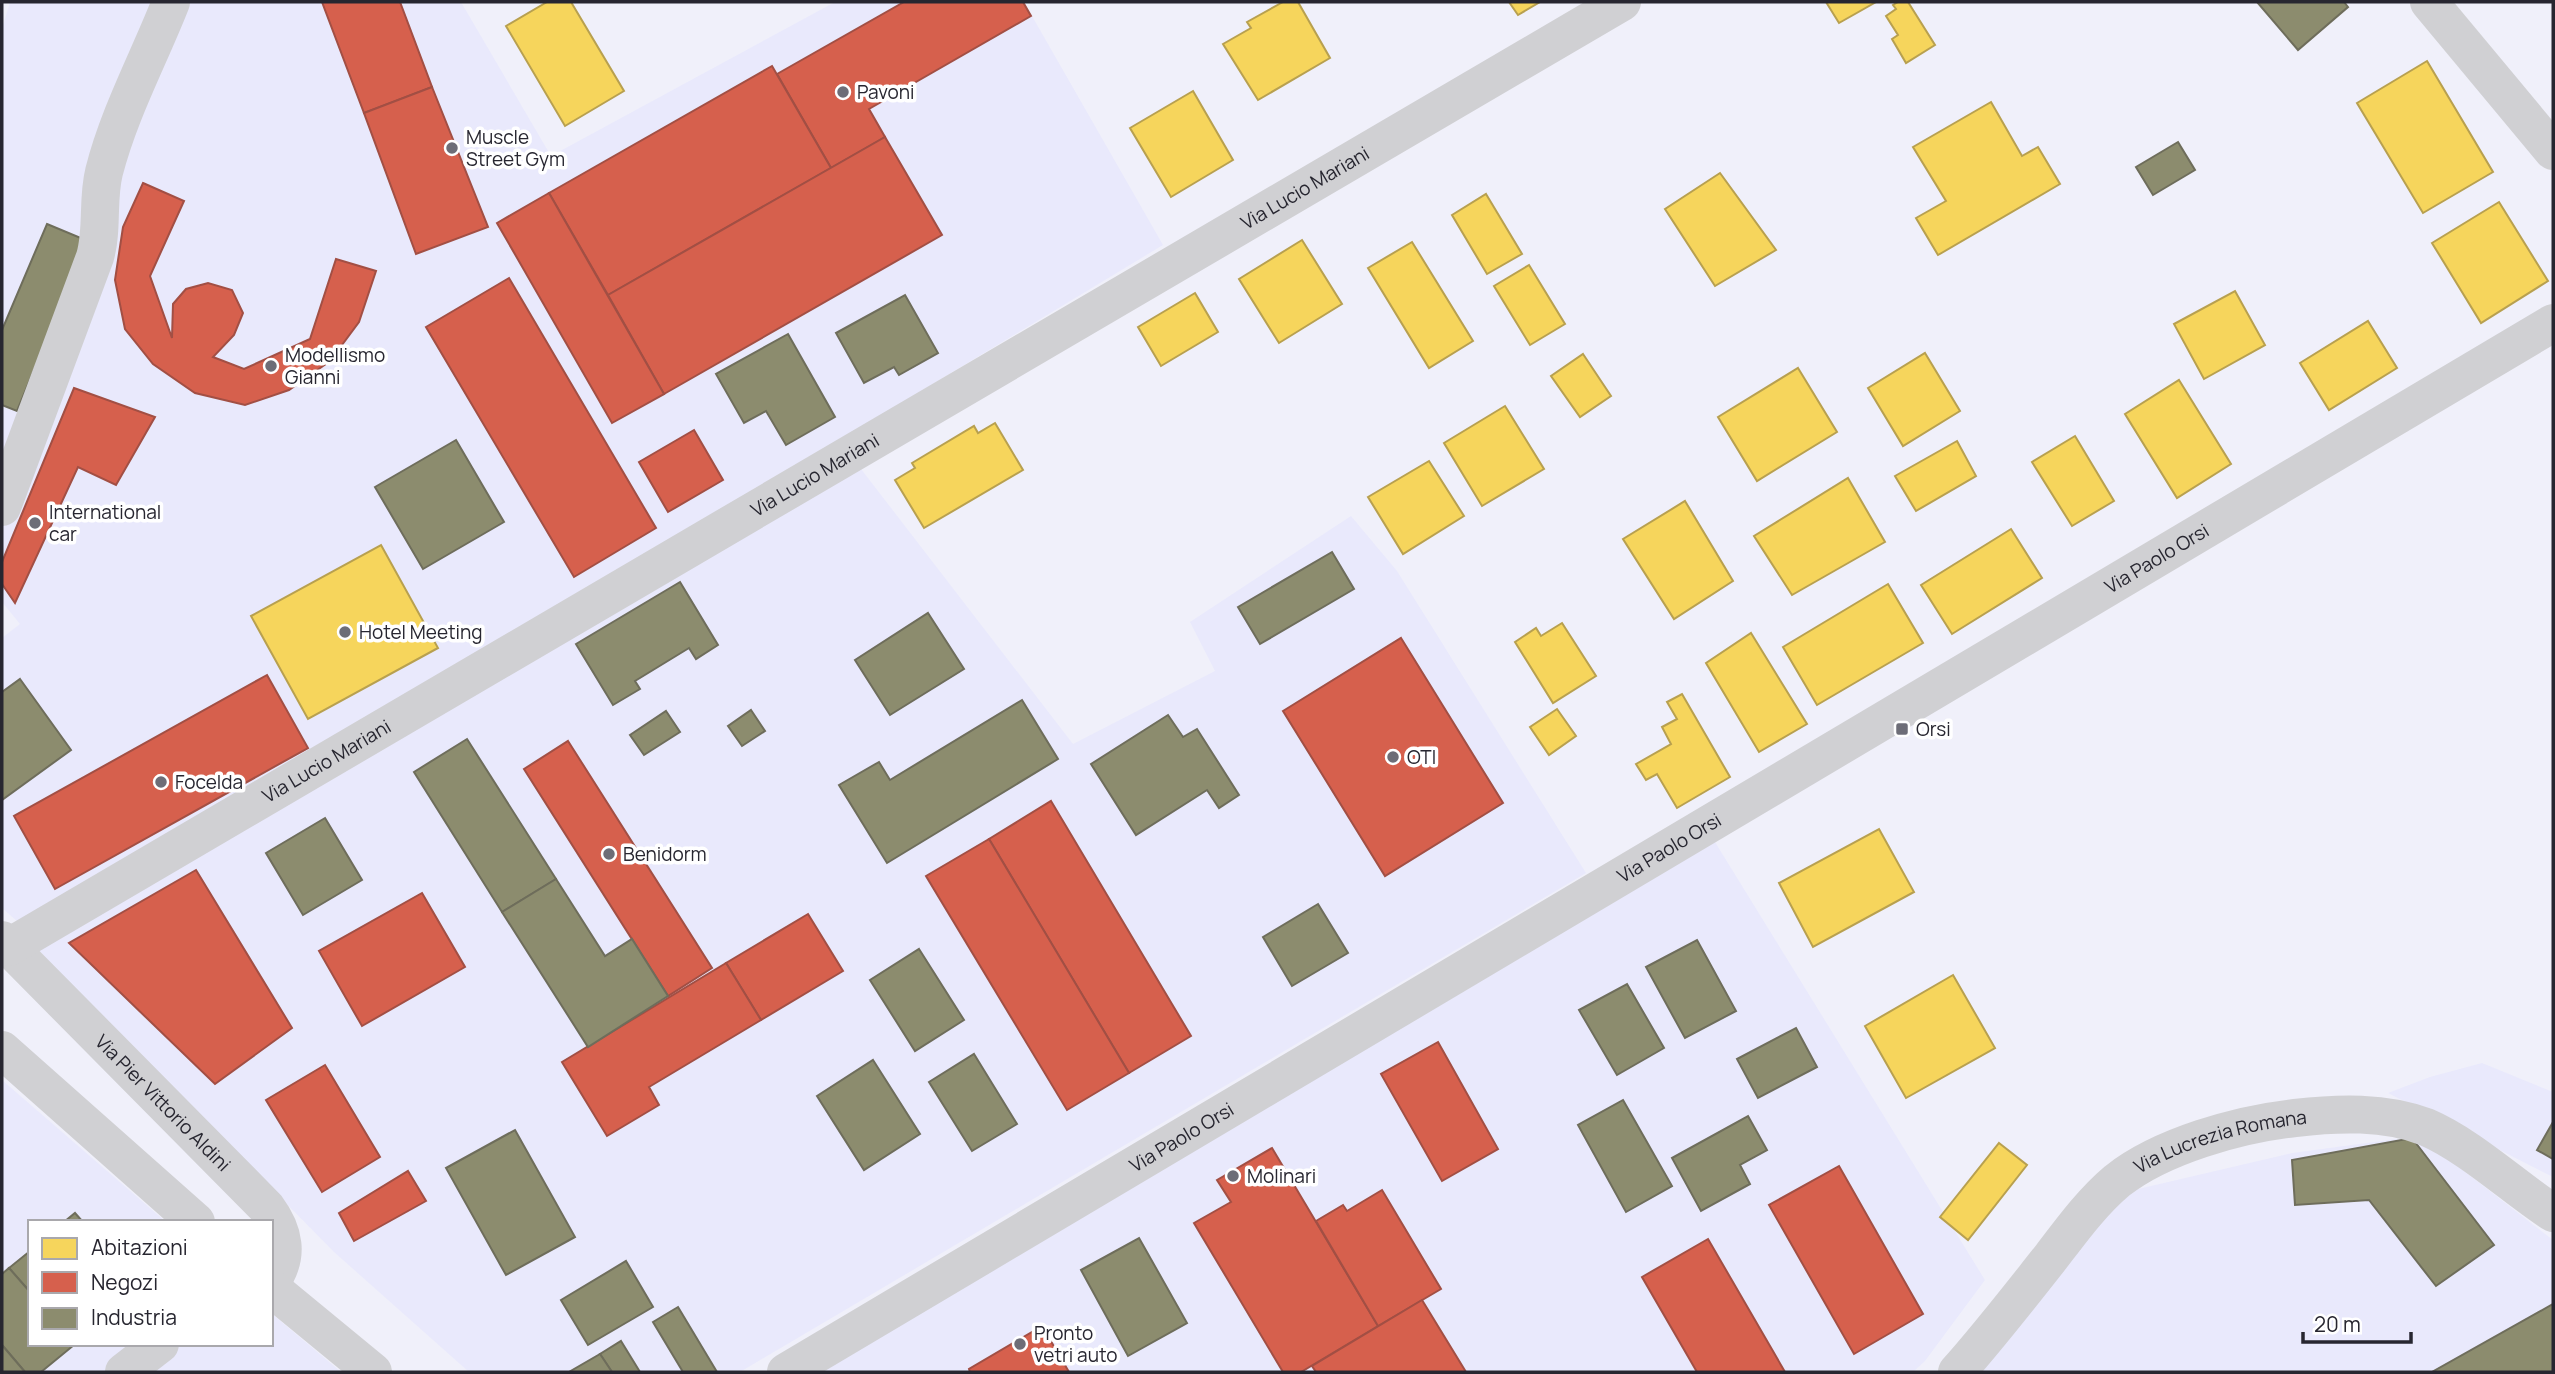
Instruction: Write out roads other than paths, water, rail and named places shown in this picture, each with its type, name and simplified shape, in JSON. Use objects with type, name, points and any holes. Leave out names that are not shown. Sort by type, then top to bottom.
[{"type":"street","points":[[2,507],[95,257],[100,233],[104,170],[128,102],[171,2]]},
{"type":"street","name":"Via Lucio Mariani","points":[[6,944],[1622,2]]},
{"type":"street","points":[[2429,2],[2553,151]]},
{"type":"street","name":"Via Paolo Orsi","points":[[786,1372],[2553,323]]},
{"type":"street","name":"Via Pier Vittorio Aldini","points":[[6,944],[266,1207],[273,1216],[284,1242],[284,1256],[273,1279]]},
{"type":"street","points":[[2,1051],[194,1220]]},
{"type":"street","name":"Via Lucrezia Romana","points":[[1957,1372],[2093,1204],[2116,1182],[2172,1149],[2242,1128],[2281,1120],[2330,1115],[2383,1117],[2411,1123],[2453,1141],[2553,1213]]},
{"type":"street","points":[[273,1290],[373,1372]]},
{"type":"street","points":[[124,1372],[157,1346]]},
{"type":"place","name":"Pavoni","points":[[843,92]]},
{"type":"place","name":"Muscle Street Gym","points":[[452,148]]},
{"type":"place","name":"Modellismo Gianni","points":[[271,366]]},
{"type":"place","name":"International car","points":[[35,523]]},
{"type":"place","name":"Hotel Meeting","points":[[345,632]]},
{"type":"place","name":"Orsi","points":[[1902,729]]},
{"type":"place","name":"OTI","points":[[1393,757]]},
{"type":"place","name":"Focelda","points":[[161,782]]},
{"type":"place","name":"Benidorm","points":[[609,854]]},
{"type":"place","name":"Molinari","points":[[1233,1176]]},
{"type":"place","name":"Pronto vetri auto","points":[[1020,1344]]}]
